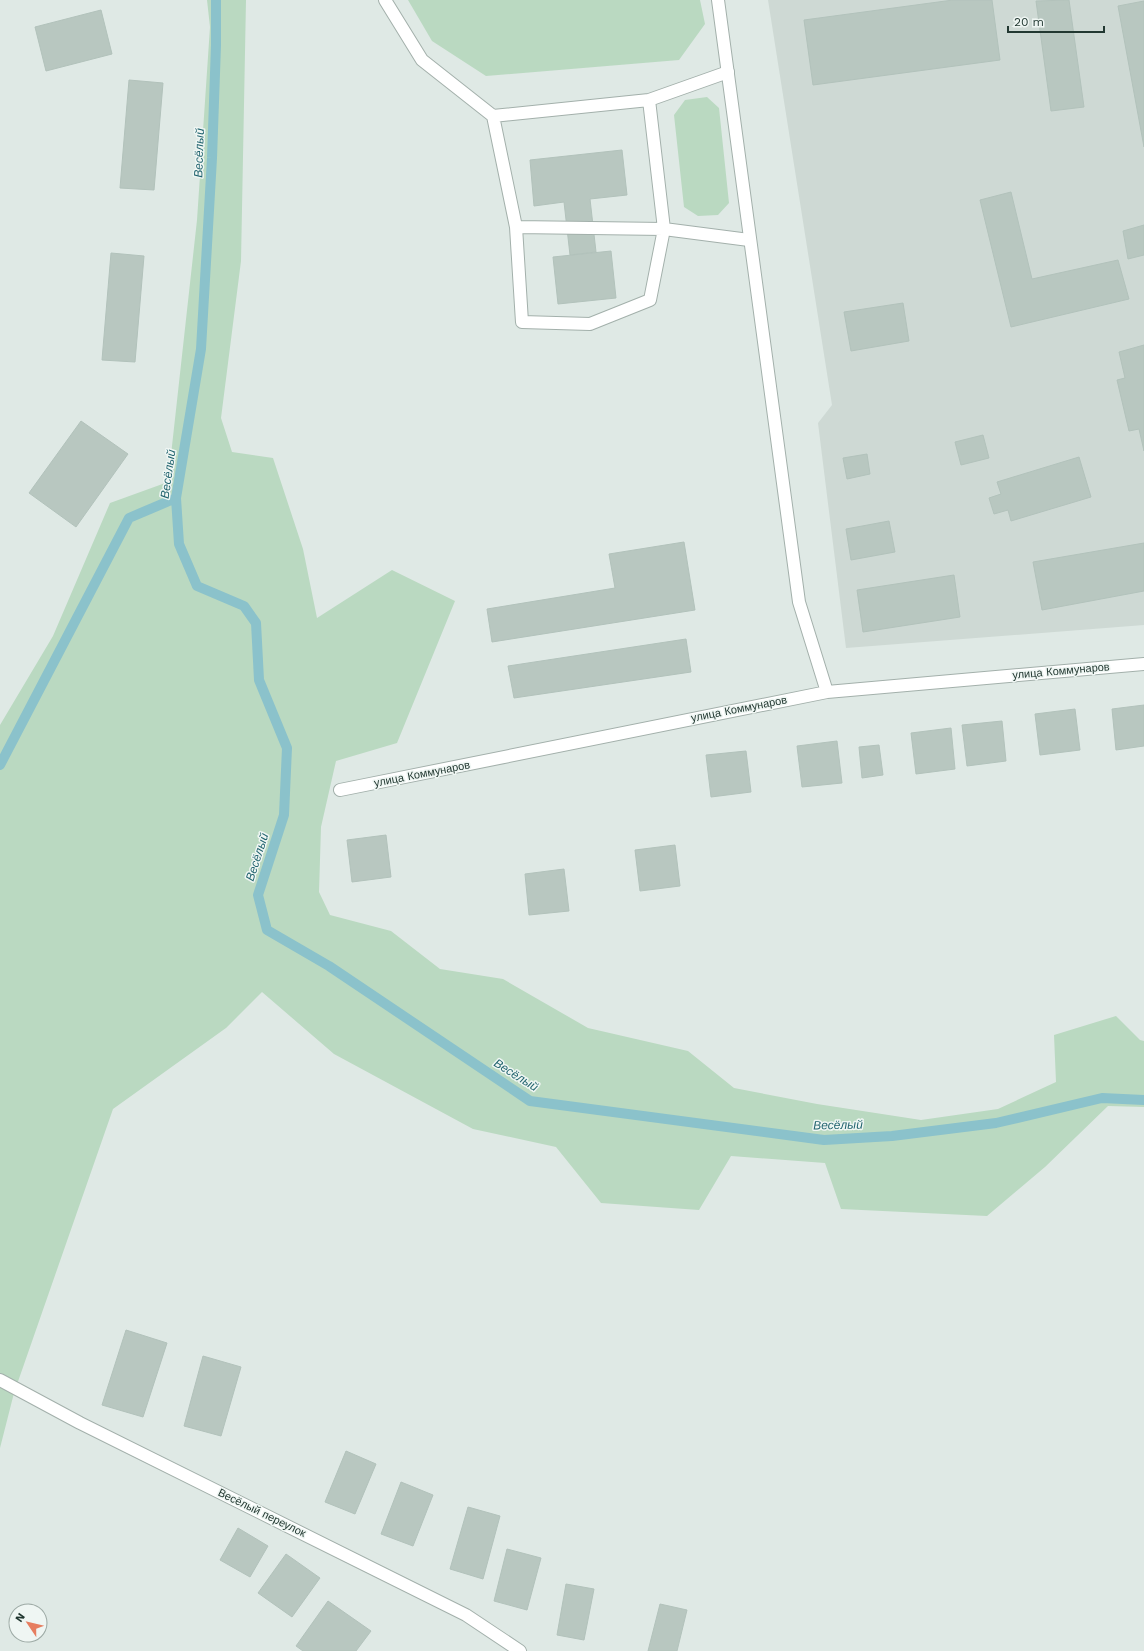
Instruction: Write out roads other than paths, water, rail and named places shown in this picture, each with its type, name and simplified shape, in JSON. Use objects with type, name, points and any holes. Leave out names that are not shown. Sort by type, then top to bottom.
[{"type":"street","points":[[385,0],[422,60],[493,116],[516,227],[522,322],[590,324],[650,300],[664,228],[649,100]]},
{"type":"street","points":[[718,0],[749,240],[799,602],[827,692]]},
{"type":"street","points":[[493,116],[649,100],[728,72]]},
{"type":"street","points":[[516,227],[664,228],[749,240]]},
{"type":"street","name":"улица Коммунаров","points":[[340,790],[827,692],[1144,664]]},
{"type":"street","name":"Весёлый переулок","points":[[0,1380],[88,1426],[466,1615],[520,1651]]},
{"type":"waterway","name":"Весёлый","points":[[216,0],[212,158],[201,349],[176,498],[179,544],[197,586],[244,606],[256,623],[259,680],[287,748],[284,815],[258,895],[267,930],[329,966],[530,1101],[824,1140],[892,1136],[996,1123],[1102,1098],[1144,1100]]},
{"type":"waterway","points":[[0,765],[129,518],[176,498]]}]
